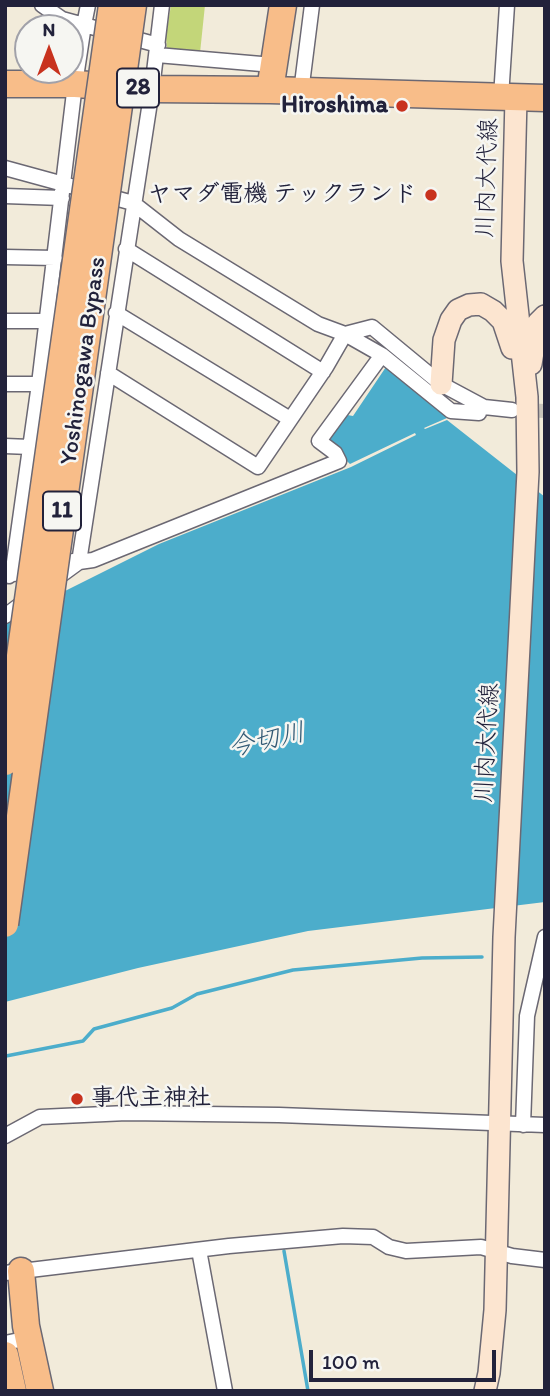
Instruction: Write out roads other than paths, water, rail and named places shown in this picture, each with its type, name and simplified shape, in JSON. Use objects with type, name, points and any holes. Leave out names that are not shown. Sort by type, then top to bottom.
[{"type":"highway","name":"Yoshinogawa Bypass","points":[[5,924],[116,50],[110,5]]},
{"type":"highway","name":"Yoshinogawa Bypass","points":[[5,762],[116,50],[135,5]]},
{"type":"highway","points":[[271,77],[283,5]]},
{"type":"highway","name":"28","points":[[75,84],[152,89],[271,77],[301,92],[545,98]]},
{"type":"highway","points":[[13,1272],[17,1341],[40,1391]]},
{"type":"highway","points":[[5,1355],[13,1391]]},
{"type":"main road","name":"川内大代線","points":[[485,1391],[493,1335],[497,1252],[505,920],[528,472],[519,403],[512,261],[509,98]]},
{"type":"main road","points":[[441,384],[444,340],[450,320],[458,310],[481,304],[503,321],[519,403]]},
{"type":"main road","points":[[519,403],[538,323],[545,316]]},
{"type":"street","points":[[88,5],[84,25],[157,50],[271,77]]},
{"type":"street","points":[[5,616],[79,562],[152,89],[162,5]]},
{"type":"street","points":[[301,92],[312,5]]},
{"type":"street","points":[[507,5],[509,98]]},
{"type":"street","points":[[7,575],[14,562],[39,384],[75,84]]},
{"type":"street","points":[[5,168],[63,190],[133,203],[179,239],[318,324],[345,334],[382,355],[451,411],[479,413]]},
{"type":"street","points":[[5,196],[63,190]]},
{"type":"street","points":[[126,249],[323,372]]},
{"type":"street","points":[[5,257],[55,258]]},
{"type":"street","points":[[116,313],[290,419]]},
{"type":"street","points":[[5,321],[47,321]]},
{"type":"street","points":[[5,384],[39,384],[108,373],[258,467],[323,372],[345,334],[372,327],[441,384],[484,407],[519,403]]},
{"type":"street","points":[[7,575],[32,573],[69,561],[93,560],[339,461],[335,453],[319,441],[382,355]]},
{"type":"street","points":[[5,446],[30,447]]},
{"type":"street","points":[[5,512],[21,512]]},
{"type":"street","points":[[523,1125],[527,1017],[545,937]]},
{"type":"street","points":[[5,1136],[40,1117],[127,1113],[279,1115],[545,1125]]},
{"type":"street","points":[[13,1272],[343,1236],[373,1237],[389,1247],[406,1251],[481,1247],[545,1260]]},
{"type":"street","points":[[200,1250],[225,1391]]},
{"type":"water","name":"今切川","points":[[388,364],[447,418],[425,429],[447,420],[545,497],[545,902],[308,931],[138,968],[5,1002],[5,621],[159,544],[351,467],[416,435],[415,433],[350,464],[325,440],[342,414],[353,416]]},
{"type":"waterway","points":[[6,1056],[83,1041],[94,1029],[172,1008],[197,994],[293,970],[422,958],[482,957]]},
{"type":"waterway","points":[[284,1251],[308,1391]]},
{"type":"tunnel","points":[[518,410],[545,411]]},
{"type":"place","name":"Hiroshima","points":[[402,106]]},
{"type":"place","name":"ヤマダ電機 テックランド","points":[[431,195]]},
{"type":"place","name":"事代主神社","points":[[77,1099]]}]
